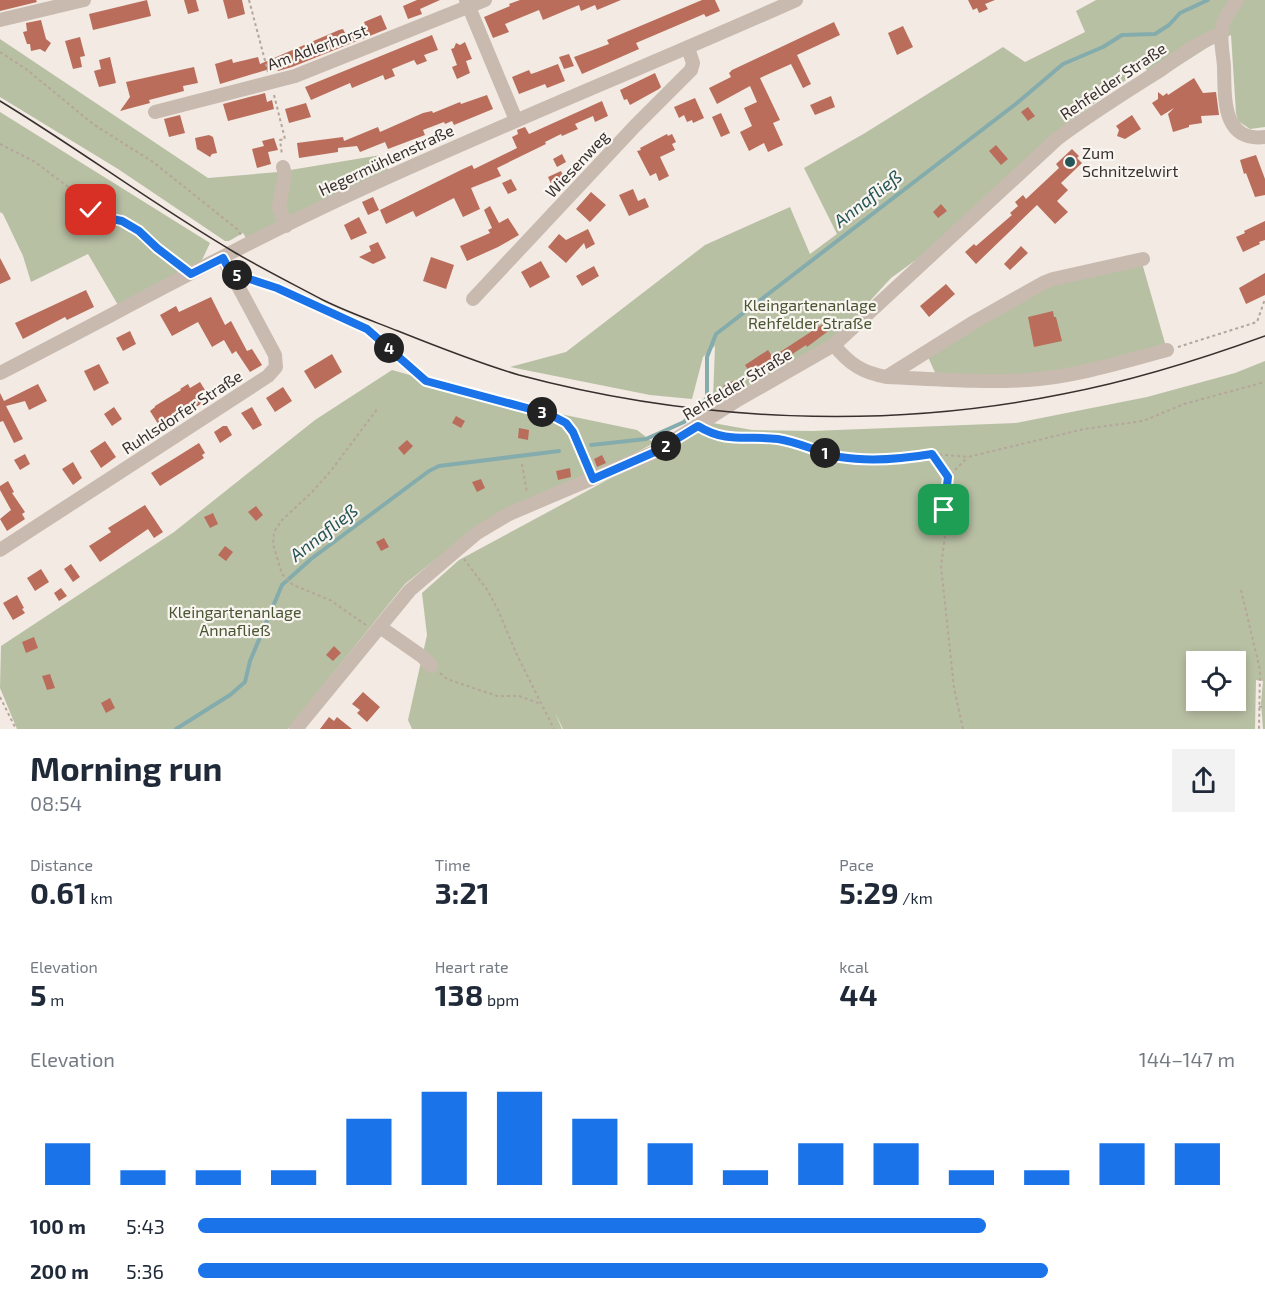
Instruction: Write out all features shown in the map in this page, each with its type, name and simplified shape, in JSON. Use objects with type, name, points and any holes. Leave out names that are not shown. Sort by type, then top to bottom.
[{"type":"street","points":[[0,20],[84,0]]},
{"type":"street","name":"Am Adlerhorst","points":[[155,112],[295,76],[467,3],[485,0]]},
{"type":"street","name":"Hegermühlenstraße","points":[[0,373],[247,245],[394,174],[796,0]]},
{"type":"street","points":[[1237,0],[1223,22],[1222,34],[1229,119],[1236,129],[1248,138],[1265,137]]},
{"type":"street","points":[[467,3],[516,120]]},
{"type":"street","name":"Rehfelder Straße","points":[[296,729],[374,628],[410,590],[457,549],[495,521],[657,451],[736,401],[834,345],[1057,139],[1079,122],[1212,36],[1222,34]]},
{"type":"street","name":"Wiesenweg","points":[[473,299],[635,126],[691,70],[693,63],[688,48]]},
{"type":"street","points":[[283,167],[285,174],[279,207],[286,226]]},
{"type":"street","name":"Ruhlsdorfer Straße","points":[[0,550],[268,376],[276,367],[275,354],[223,258]]},
{"type":"street","points":[[887,377],[974,322],[1043,283],[1143,259]]},
{"type":"street","points":[[834,345],[845,360],[871,375],[1030,380],[1081,372],[1167,350]]},
{"type":"street","points":[[374,628],[423,657],[431,666]]},
{"type":"path","points":[[0,52],[26,69],[93,124],[153,162],[237,229],[247,245]]},
{"type":"path","points":[[0,144],[35,162],[75,192],[91,210],[103,217],[122,221],[139,231],[191,274]]},
{"type":"path","points":[[231,273],[277,288],[367,329],[426,381],[549,414],[566,423],[573,432],[593,479]]},
{"type":"path","points":[[1167,350],[1257,322],[1265,300]]},
{"type":"path","points":[[698,426],[711,434],[733,439],[778,439],[841,457],[897,460],[932,454],[968,456],[1084,429],[1143,421],[1184,404],[1265,382]]},
{"type":"path","points":[[374,628],[330,600],[291,583],[283,575],[273,544],[274,532],[282,520],[330,472],[378,408]]},
{"type":"path","points":[[932,454],[948,477]]},
{"type":"path","points":[[963,729],[954,688],[941,566],[948,477],[968,456]]},
{"type":"path","points":[[457,549],[493,600],[554,729]]},
{"type":"path","points":[[1241,590],[1260,670],[1259,729]]},
{"type":"path","points":[[431,666],[447,679],[497,696],[519,696],[541,704]]},
{"type":"path","points":[[1260,670],[1265,667]]},
{"type":"path","points":[[0,697],[16,729]]},
{"type":"path","points":[[1259,707],[1265,706]]},
{"type":"green space","name":"Kleingartenanlage Rehfelder Straße","points":[[1096,0],[1265,0],[1265,127],[1250,129],[1238,121],[1231,35],[1216,42],[1152,83],[1145,66],[1065,125],[920,257],[891,278],[836,338],[722,400],[713,399],[715,346],[703,357],[692,399],[650,395],[510,367],[566,352],[705,245],[790,207],[810,254],[837,234],[804,168],[1003,47],[1025,62],[1085,32],[1076,11]]},
{"type":"green space","points":[[0,39],[208,178],[278,172],[381,155],[388,170],[246,238],[243,233],[225,241],[118,169],[0,97]]},
{"type":"green space","points":[[0,112],[210,243],[202,260],[118,305],[88,254],[31,282],[23,256],[0,212]]},
{"type":"green space","points":[[1142,263],[1167,350],[1030,380],[938,379],[928,357],[1005,310],[1059,281]]},
{"type":"green space","points":[[1265,361],[1265,729],[1263,729],[1261,703],[1263,681],[1256,680],[1255,729],[563,729],[555,713],[562,729],[412,729],[408,720],[427,635],[422,593],[459,560],[713,423],[752,430],[812,431],[1016,423],[1147,397],[1235,373]]},
{"type":"green space","name":"Kleingartenanlage Annafließ","points":[[392,370],[517,405],[637,430],[654,443],[609,467],[491,517],[470,532],[405,584],[288,729],[17,729],[0,688],[1,646],[174,532],[315,420]]},
{"type":"building","points":[[0,0],[36,0],[37,2],[0,11]]},
{"type":"building","points":[[147,0],[151,16],[93,30],[89,14]]},
{"type":"building","points":[[184,0],[196,0],[199,11],[188,14]]},
{"type":"building","points":[[223,0],[242,0],[245,14],[228,19]]},
{"type":"building","points":[[417,0],[440,0],[420,9],[422,14],[408,19],[403,6]]},
{"type":"building","points":[[520,0],[621,0],[597,10],[595,5],[581,11],[579,5],[543,20],[539,10],[505,24],[509,32],[493,38],[484,17]]},
{"type":"building","points":[[702,0],[715,0],[720,11],[706,17],[704,14],[636,43],[639,49],[582,74],[574,57],[609,44],[607,40]]},
{"type":"building","points":[[968,0],[995,0],[985,4],[988,9],[979,13],[977,8],[973,10]]},
{"type":"building","points":[[381,15],[387,29],[292,67],[278,71],[276,67],[220,84],[215,64],[232,59],[233,63],[258,57],[260,64],[339,30],[343,29],[346,35],[366,27],[364,22]]},
{"type":"building","points":[[41,20],[46,39],[51,43],[45,52],[40,49],[31,51],[23,32],[27,31],[26,23]]},
{"type":"building","points":[[834,22],[840,35],[797,55],[811,84],[803,88],[791,64],[760,78],[780,120],[773,123],[783,145],[768,152],[764,143],[749,151],[740,132],[752,126],[744,108],[757,102],[750,86],[717,104],[709,88],[731,77],[729,73],[732,70]]},
{"type":"building","points":[[903,26],[913,47],[897,55],[888,33]]},
{"type":"building","points":[[432,35],[438,50],[424,55],[427,61],[417,65],[414,60],[392,69],[395,76],[385,80],[383,75],[352,88],[350,83],[311,100],[305,87]]},
{"type":"building","points":[[80,37],[85,56],[80,57],[82,67],[73,69],[65,41]]},
{"type":"building","points":[[465,42],[472,59],[466,61],[470,73],[457,79],[452,67],[457,65],[451,49],[456,43],[460,45]]},
{"type":"building","points":[[569,54],[574,66],[564,69],[559,57]]},
{"type":"building","points":[[110,57],[116,83],[99,87],[94,71],[101,69],[99,60]]},
{"type":"building","points":[[558,64],[565,81],[547,88],[545,84],[519,94],[512,77],[529,70],[531,74]]},
{"type":"building","points":[[194,67],[198,83],[183,86],[184,91],[149,100],[150,103],[120,111],[130,97],[126,82]]},
{"type":"building","points":[[655,73],[661,87],[659,89],[630,105],[627,99],[624,100],[620,90]]},
{"type":"building","points":[[1194,78],[1203,93],[1216,92],[1219,115],[1201,116],[1202,123],[1189,125],[1189,127],[1173,132],[1168,114],[1174,108],[1161,116],[1152,103],[1158,99],[1158,92],[1163,96],[1167,93],[1168,95]]},
{"type":"building","points":[[265,93],[267,102],[272,100],[274,109],[228,121],[223,104]]},
{"type":"building","points":[[487,95],[493,109],[454,125],[452,121],[445,124],[444,122],[423,130],[425,135],[388,149],[385,142],[360,152],[357,146],[338,148],[338,152],[299,158],[297,143],[343,137],[344,141],[378,127],[380,132],[423,113],[432,111],[433,113],[460,102],[461,104]]},
{"type":"building","points":[[831,96],[835,107],[815,115],[810,105]]},
{"type":"building","points":[[695,98],[704,118],[693,123],[692,120],[687,122],[684,115],[679,118],[674,107]]},
{"type":"building","points":[[602,101],[608,116],[595,122],[593,116],[575,124],[578,129],[562,136],[561,134],[497,168],[501,176],[471,188],[480,209],[463,217],[454,198],[416,217],[413,211],[386,224],[380,210],[463,169],[472,165],[474,169],[517,148],[512,137],[518,134],[517,130],[525,127],[529,134]]},
{"type":"building","points":[[306,103],[311,117],[289,123],[285,109]]},
{"type":"building","points":[[1028,107],[1035,116],[1028,121],[1021,112]]},
{"type":"building","points":[[721,113],[730,133],[721,137],[712,117]]},
{"type":"building","points":[[180,115],[185,133],[169,137],[164,119]]},
{"type":"building","points":[[1132,115],[1141,129],[1125,139],[1117,136],[1119,130],[1116,126]]},
{"type":"building","points":[[667,134],[668,136],[672,134],[676,142],[672,144],[675,150],[660,157],[669,176],[659,181],[656,173],[650,176],[637,151]]},
{"type":"building","points":[[209,135],[213,137],[217,153],[210,157],[197,149],[195,138]]},
{"type":"building","points":[[274,138],[278,150],[268,152],[271,164],[257,168],[252,149],[264,146],[262,141]]},
{"type":"building","points":[[996,145],[1008,159],[1001,165],[989,151]]},
{"type":"building","points":[[1072,149],[1082,163],[1061,183],[1068,190],[1057,201],[1068,212],[1055,224],[1037,205],[976,264],[965,252],[974,244],[976,246],[1012,215],[1010,213],[1018,206],[1015,202],[1023,195],[1026,199],[1059,168],[1056,164]]},
{"type":"building","points":[[562,154],[566,162],[557,167],[553,159]]},
{"type":"building","points":[[1256,155],[1265,179],[1265,195],[1255,197],[1240,160]]},
{"type":"building","points":[[561,171],[567,184],[554,190],[548,177]]},
{"type":"building","points":[[511,179],[517,190],[508,194],[502,183]]},
{"type":"building","points":[[633,189],[638,201],[645,198],[649,207],[629,216],[619,195]]},
{"type":"building","points":[[591,192],[606,205],[590,222],[576,209]]},
{"type":"building","points":[[373,197],[379,210],[368,215],[362,202]]},
{"type":"building","points":[[941,204],[947,211],[938,218],[933,212]]},
{"type":"building","points":[[490,206],[499,223],[508,218],[519,235],[467,261],[460,246],[490,233],[488,230],[492,228],[484,210]]},
{"type":"building","points":[[359,217],[367,233],[351,240],[344,225]]},
{"type":"building","points":[[1265,221],[1265,240],[1243,252],[1236,237]]},
{"type":"building","points":[[588,229],[595,244],[586,249],[584,243],[566,263],[548,247],[559,234],[566,240]]},
{"type":"building","points":[[378,242],[386,258],[373,264],[359,257],[371,251],[369,246]]},
{"type":"building","points":[[1021,246],[1028,253],[1010,270],[1004,264]]},
{"type":"building","points":[[431,257],[454,265],[446,289],[423,281]]},
{"type":"building","points":[[0,258],[11,279],[0,284]]},
{"type":"building","points":[[541,261],[550,277],[530,288],[521,272]]},
{"type":"building","points":[[594,266],[599,276],[582,286],[576,276]]},
{"type":"building","points":[[1265,273],[1265,295],[1246,304],[1239,288]]},
{"type":"building","points":[[946,284],[955,294],[929,317],[920,306]]},
{"type":"building","points":[[86,290],[94,307],[67,320],[65,317],[23,339],[15,323]]},
{"type":"building","points":[[211,297],[225,325],[231,321],[247,351],[252,349],[262,365],[250,372],[236,351],[232,354],[224,340],[212,347],[198,322],[172,336],[160,315],[176,306],[179,312]]},
{"type":"building","points":[[1053,311],[1062,341],[1034,347],[1028,317]]},
{"type":"building","points":[[826,322],[831,329],[807,347],[806,345],[785,359],[780,352]]},
{"type":"building","points":[[130,331],[136,344],[123,351],[116,338]]},
{"type":"building","points":[[768,350],[774,359],[752,376],[745,365]]},
{"type":"building","points":[[332,354],[342,372],[315,389],[304,371]]},
{"type":"building","points":[[99,364],[109,383],[94,391],[84,371]]},
{"type":"building","points":[[733,381],[737,388],[727,394],[723,386]]},
{"type":"building","points":[[200,382],[210,398],[160,427],[150,411],[188,384],[190,388]]},
{"type":"building","points":[[38,384],[47,401],[29,410],[25,401],[6,406],[23,439],[14,443],[3,421],[0,422],[0,393],[4,401]]},
{"type":"building","points":[[283,387],[292,401],[275,412],[266,398]]},
{"type":"building","points":[[114,407],[122,419],[112,426],[104,414]]},
{"type":"building","points":[[252,407],[262,425],[253,430],[241,413]]},
{"type":"building","points":[[456,416],[465,421],[461,428],[452,423]]},
{"type":"building","points":[[227,426],[232,435],[220,443],[214,432]]},
{"type":"building","points":[[519,428],[529,430],[528,440],[518,438]]},
{"type":"building","points":[[407,440],[413,446],[404,455],[398,448]]},
{"type":"building","points":[[105,441],[116,457],[101,468],[90,451]]},
{"type":"building","points":[[199,443],[205,453],[202,455],[204,458],[160,486],[151,473]]},
{"type":"building","points":[[25,454],[30,464],[20,470],[14,460]]},
{"type":"building","points":[[602,455],[606,463],[597,467],[594,459]]},
{"type":"building","points":[[73,462],[82,478],[73,485],[62,469]]},
{"type":"building","points":[[570,468],[571,477],[558,480],[556,471]]},
{"type":"building","points":[[481,479],[485,488],[477,492],[472,482]]},
{"type":"building","points":[[8,481],[14,492],[12,493],[25,512],[22,514],[25,519],[7,531],[0,519],[11,510],[0,486]]},
{"type":"building","points":[[145,505],[163,532],[154,538],[148,529],[100,562],[89,546],[111,532],[108,528]]},
{"type":"building","points":[[256,506],[263,515],[256,521],[248,512]]},
{"type":"building","points":[[213,513],[218,524],[210,528],[204,517]]},
{"type":"building","points":[[384,538],[389,547],[381,551],[376,542]]},
{"type":"building","points":[[225,546],[233,552],[226,561],[218,555]]},
{"type":"building","points":[[71,564],[80,577],[73,582],[64,569]]},
{"type":"building","points":[[41,569],[49,582],[35,591],[27,578]]},
{"type":"building","points":[[61,588],[67,596],[59,601],[54,593]]},
{"type":"building","points":[[17,595],[25,613],[13,620],[3,603]]},
{"type":"building","points":[[34,637],[38,648],[26,653],[22,642]]},
{"type":"building","points":[[334,646],[341,653],[333,661],[326,655]]},
{"type":"building","points":[[50,674],[55,688],[47,690],[42,676]]},
{"type":"building","points":[[363,692],[380,707],[367,722],[357,713],[360,710],[352,704]]},
{"type":"building","points":[[110,698],[115,708],[106,713],[101,703]]},
{"type":"building","points":[[329,717],[334,721],[337,717],[352,729],[320,729]]},
{"type":"waterway","name":"Annafließ","points":[[591,445],[646,439],[684,422],[707,398],[707,357],[716,334],[1017,103],[1063,64],[1103,47],[1122,35],[1155,34],[1169,25],[1180,13],[1208,0]]},
{"type":"waterway","name":"Annafließ","points":[[176,729],[230,695],[245,682],[250,661],[282,585],[311,559],[429,471],[439,466],[559,451]]},
{"type":"tram line","points":[[0,101],[204,234],[323,300],[488,365],[586,391],[653,403],[790,416],[928,413],[996,405],[1089,389],[1165,369],[1265,336]]},
{"type":"place","name":"Zum Schnitzelwirt","points":[[1070,162]]},
{"type":"route","points":[[91,210],[103,217],[122,221],[139,231],[191,274],[223,258],[231,273],[277,288],[367,329],[426,381],[549,414],[566,423],[573,432],[593,479],[657,451],[698,426],[711,434],[733,439],[778,439],[841,457],[897,460],[932,454],[948,477],[944,510]]}]
